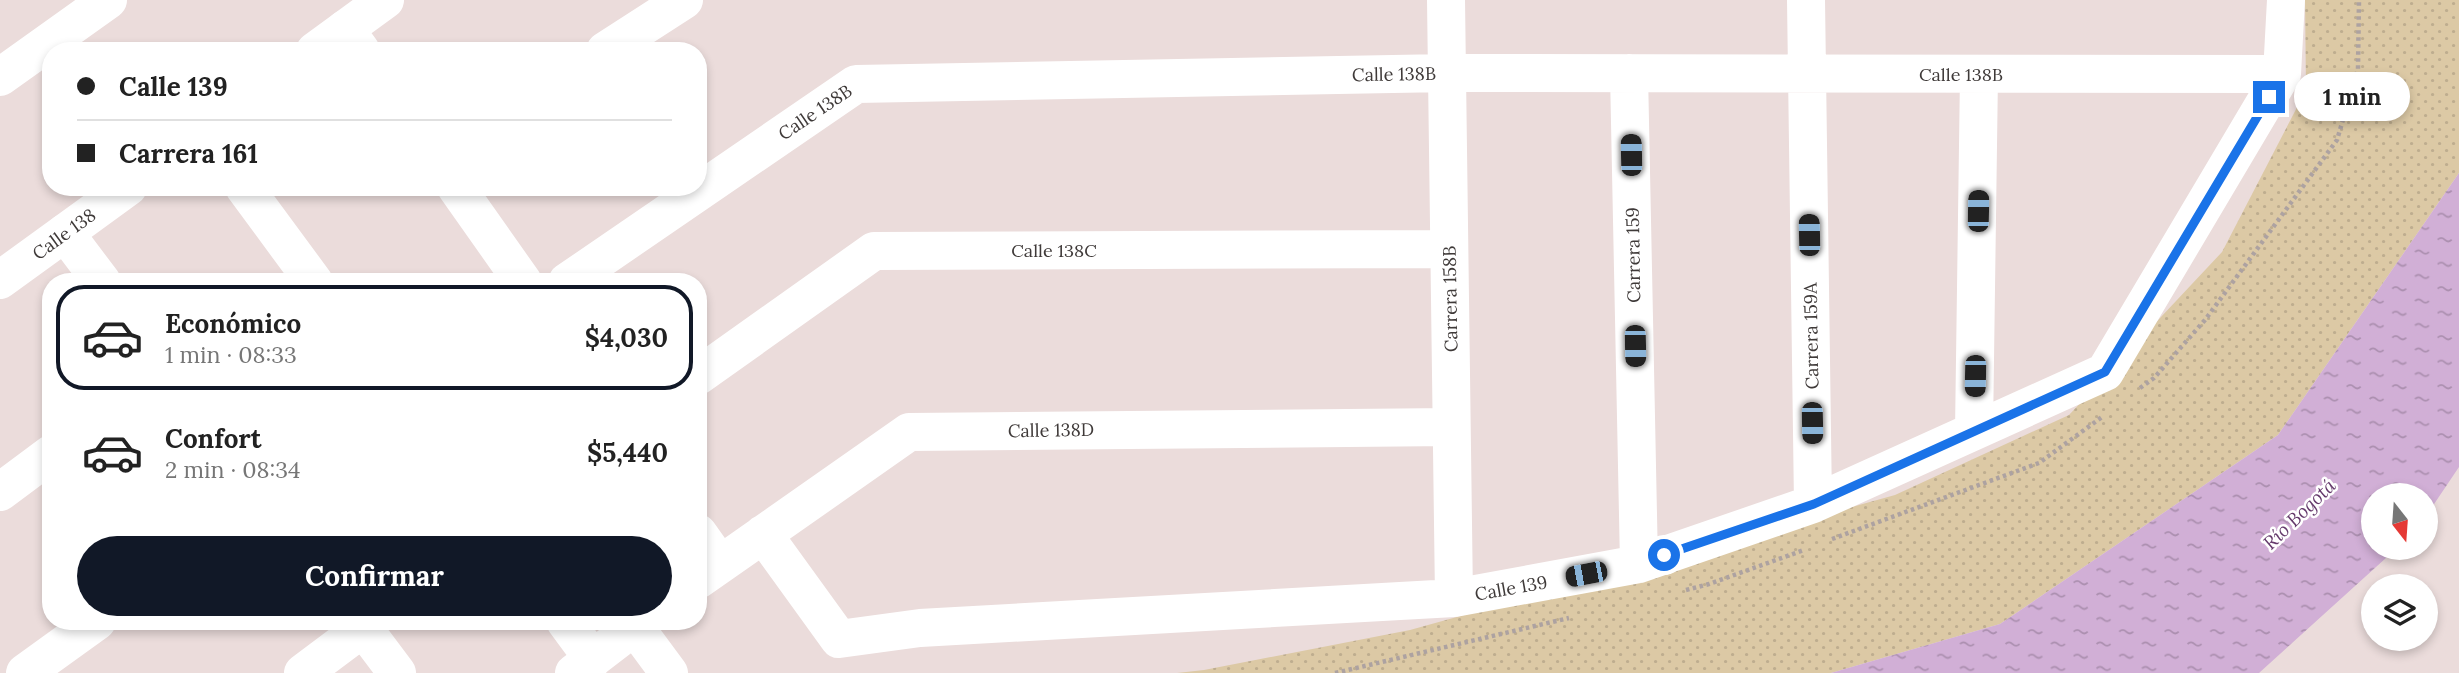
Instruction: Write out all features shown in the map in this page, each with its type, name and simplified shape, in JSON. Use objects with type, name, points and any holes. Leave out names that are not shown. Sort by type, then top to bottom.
[{"type":"street","points":[[49,42],[107,0]]},
{"type":"street","points":[[341,42],[385,0]]},
{"type":"street","points":[[619,42],[684,0]]},
{"type":"street","name":"Carrera 158B","points":[[1446,0],[1454,598]]},
{"type":"street","name":"Carrera 159A","points":[[1806,0],[1814,504]]},
{"type":"street","points":[[2282,74],[2286,0]]},
{"type":"street","points":[[0,77],[42,47]]},
{"type":"street","name":"Calle 138B","points":[[707,186],[856,84],[1447,73],[2282,74]]},
{"type":"street","name":"Carrera 159","points":[[1629,73],[1639,564]]},
{"type":"street","points":[[1974,431],[1979,74]]},
{"type":"street","name":"Calle 139","points":[[763,534],[839,639],[920,628],[1454,598],[1639,564],[1814,504],[2105,372],[2282,74]]},
{"type":"street","name":"Calle 138","points":[[0,280],[116,196]]},
{"type":"street","points":[[251,196],[307,273]]},
{"type":"street","points":[[462,196],[517,273]]},
{"type":"street","name":"Calle 138B","points":[[580,273],[693,196]]},
{"type":"street","points":[[65,233],[95,273]]},
{"type":"street","name":"Calle 138C","points":[[707,370],[874,251],[1449,249]]},
{"type":"street","name":"Calle 138D","points":[[709,572],[909,432],[1451,427]]},
{"type":"street","points":[[0,492],[42,461]]},
{"type":"street","points":[[25,673],[85,630]]},
{"type":"street","points":[[303,673],[354,630]]},
{"type":"street","points":[[364,630],[397,673]]},
{"type":"street","points":[[569,630],[583,666],[631,630]]},
{"type":"street","points":[[643,630],[669,673]]},
{"type":"shaded area","points":[[2305,0],[2459,0],[2459,173],[2278,435],[2000,624],[1831,673],[1177,673],[1410,630],[1895,495],[2069,415],[2222,252],[2306,90]]},
{"type":"water","name":"Río Bogotá","points":[[2459,173],[2459,467],[2438,498],[2438,483],[2361,483],[2361,560],[2384,560],[2368,574],[2361,574],[2361,581],[2259,673],[1831,673],[2000,624],[2278,435]]},
{"type":"route","points":[[1664,555],[1814,504],[2105,372],[2269,97]]}]
